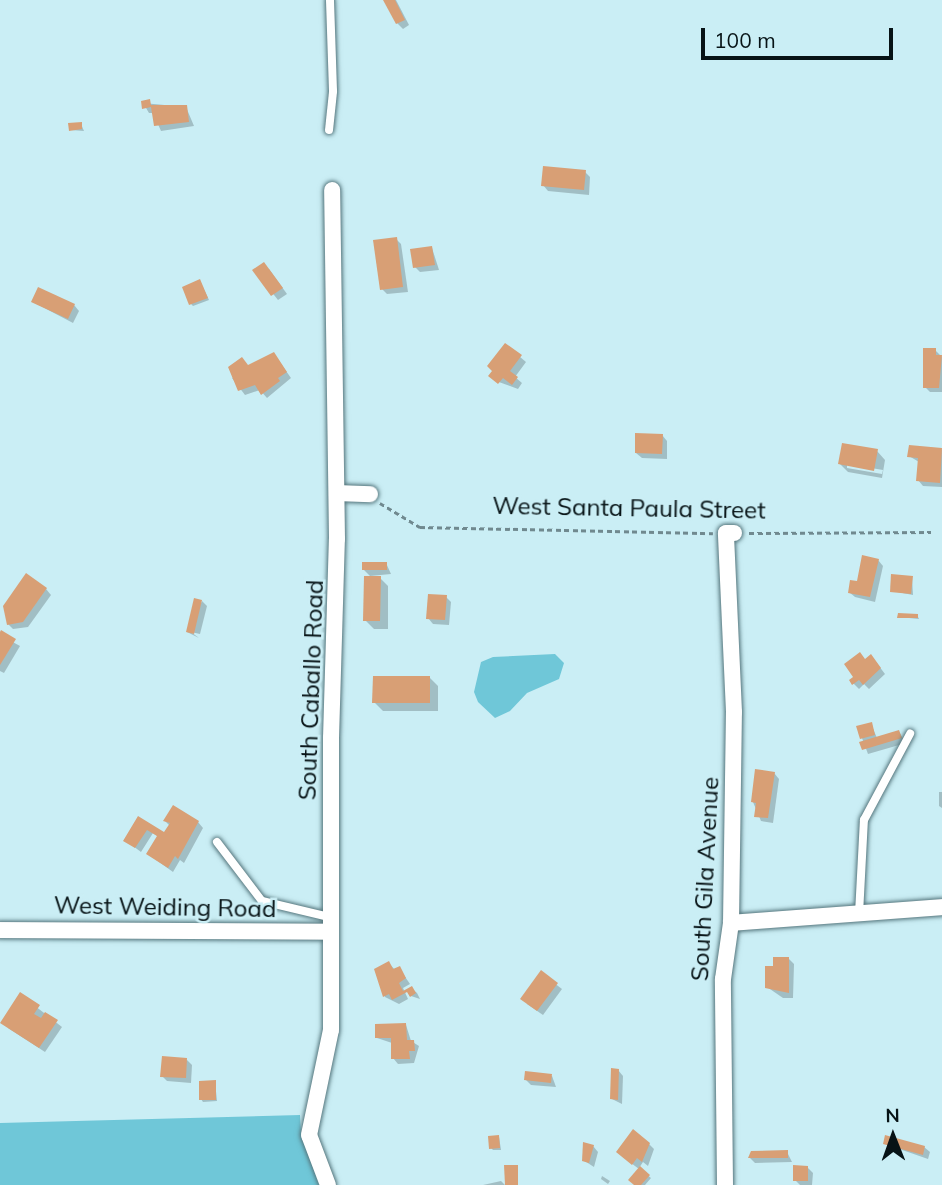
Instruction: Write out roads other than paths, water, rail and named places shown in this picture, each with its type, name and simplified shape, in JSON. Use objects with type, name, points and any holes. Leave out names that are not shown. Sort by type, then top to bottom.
[{"type":"street","name":"South Caballo Road","points":[[328,1185],[309,1135],[331,1030],[329,925],[337,493],[332,190]]},
{"type":"street","points":[[337,493],[370,494]]},
{"type":"street","name":"South Gila Avenue","points":[[725,1185],[723,979],[731,923],[734,712],[730,533]]},
{"type":"street","points":[[731,923],[942,907]]},
{"type":"street","name":"West Weiding Road","points":[[0,930],[329,925]]},
{"type":"lane","points":[[329,130],[333,91],[330,0]]},
{"type":"lane","points":[[859,914],[864,820],[910,734]]},
{"type":"lane","points":[[217,842],[262,901],[329,925]]}]
